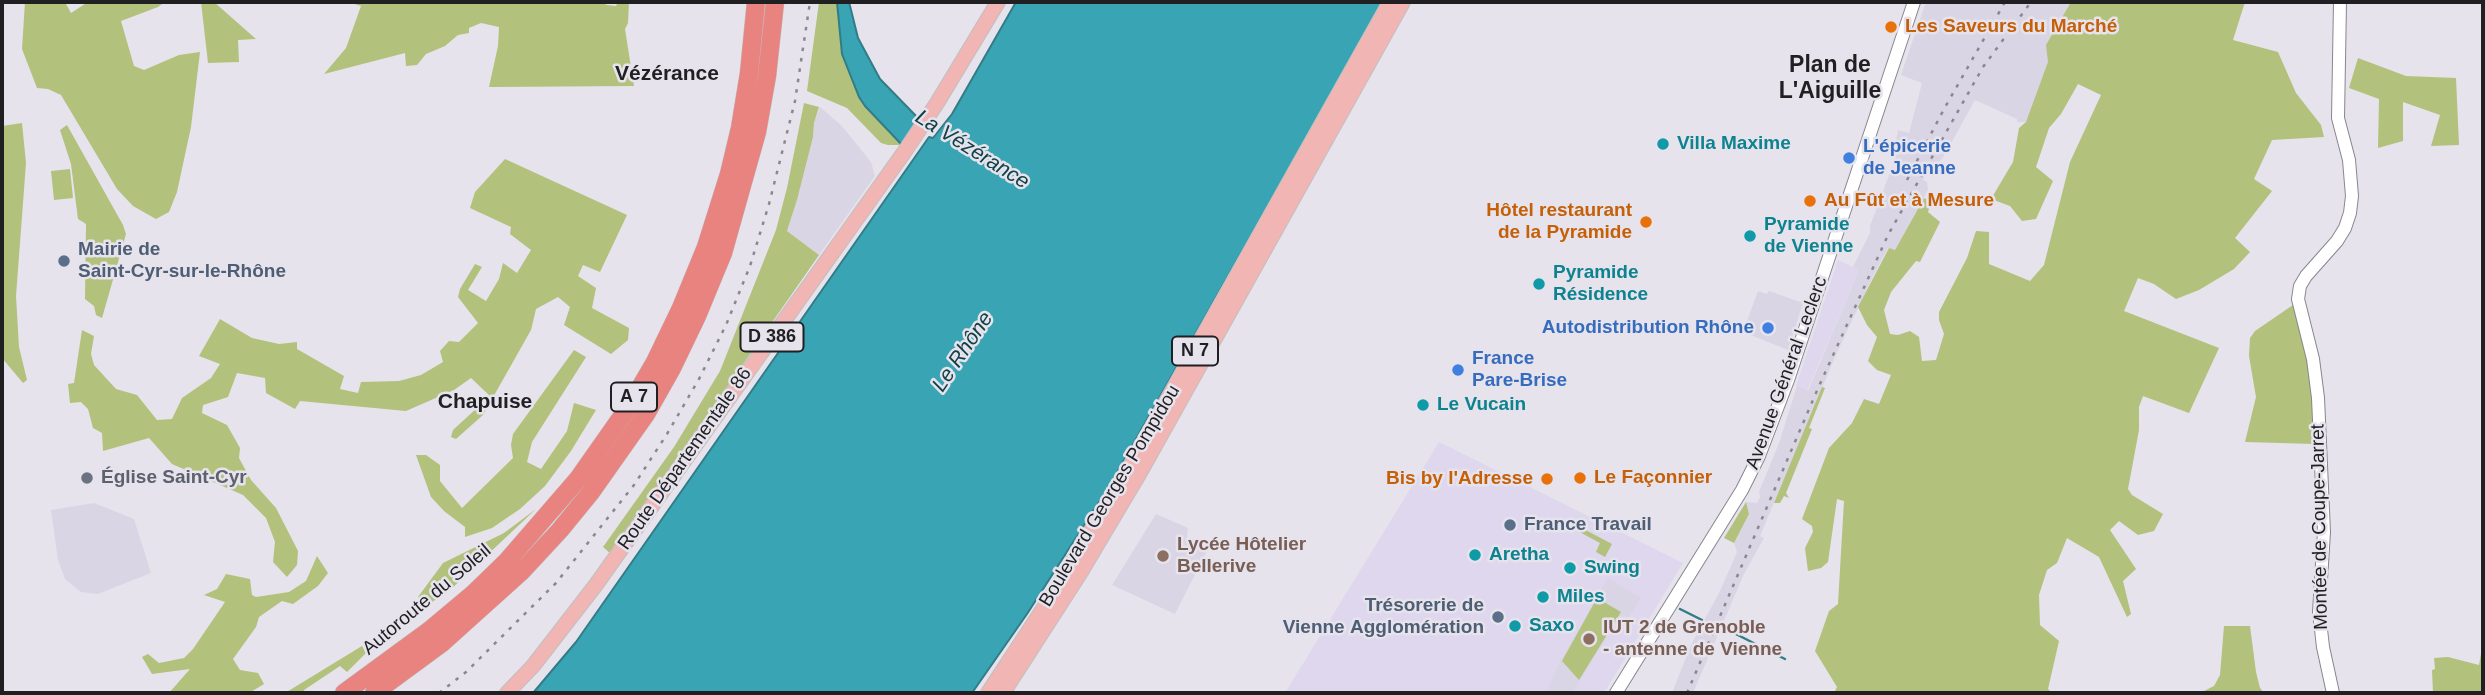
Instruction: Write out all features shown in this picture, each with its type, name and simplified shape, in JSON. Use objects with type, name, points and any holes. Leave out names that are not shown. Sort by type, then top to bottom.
[{"type":"highway","name":"Autoroute du Soleil","points":[[344,693],[430,630],[507,561],[578,479],[629,405],[681,307],[706,247],[729,174],[749,73],[756,2]]},
{"type":"highway","name":"Autoroute du Soleil","points":[[374,693],[442,643],[522,570],[591,492],[646,414],[697,316],[727,240],[758,132],[775,2]]},
{"type":"main road","name":"Route Départementale 86","points":[[507,693],[533,666],[595,586],[905,151],[998,2]]},
{"type":"main road","name":"Boulevard Georges Pompidou","points":[[988,693],[1053,594],[1129,468],[1390,2]]},
{"type":"main road","name":"Boulevard Georges Pompidou","points":[[1003,693],[1081,572],[1138,476],[1404,2]]},
{"type":"main road","name":"Avenue Général Leclerc","points":[[1616,693],[1754,468],[1785,389],[1914,2]]},
{"type":"main road","name":"Montée de Coupe-Jarret","points":[[2333,693],[2324,655],[2319,612],[2324,533],[2318,398],[2313,359],[2298,299],[2300,286],[2306,276],[2342,233],[2350,213],[2349,160],[2338,118],[2340,2]]},
{"type":"shaded area","points":[[1926,2],[2071,2],[2047,45],[2070,47],[2026,122],[2017,122],[2017,119],[1975,100],[1944,156],[1929,174],[1925,175],[1923,180],[1927,182],[1928,190],[1895,250],[1888,248],[1835,357],[1760,536],[1764,538],[1744,574],[1693,693],[1672,693],[1691,645],[1737,552],[1734,543],[1749,514],[1746,502],[1757,503],[1760,497],[1759,492],[1779,443],[1797,386],[1808,391],[1859,270],[1853,267],[1870,233],[1870,226],[1892,167],[1897,169],[1900,163],[1893,160],[1898,130],[1909,133],[1922,83],[1901,75]]},
{"type":"shaded area","points":[[820,107],[842,126],[871,162],[875,176],[819,255],[787,231]]},
{"type":"shaded area","points":[[1838,260],[1859,270],[1807,391],[1796,386]]},
{"type":"shaded area","points":[[1758,291],[1767,294],[1769,291],[1803,303],[1788,350],[1743,332]]},
{"type":"shaded area","points":[[1439,442],[1683,563],[1604,693],[1285,693]]},
{"type":"shaded area","points":[[94,503],[134,519],[151,573],[98,594],[81,592],[65,579],[58,560],[51,510]]},
{"type":"shaded area","points":[[1156,514],[1188,528],[1187,538],[1208,549],[1175,614],[1112,585]]},
{"type":"shaded area","name":"IUT 2 de Grenoble - antenne de Vienne","points":[[1608,578],[1641,598],[1628,618],[1621,614],[1572,693],[1546,693],[1561,660]]},
{"type":"green space","points":[[25,2],[65,2],[71,13],[88,2],[165,2],[121,21],[134,66],[144,70],[179,55],[200,52],[191,127],[177,192],[169,212],[156,219],[133,206],[117,189],[61,95],[48,89],[37,88],[22,49]]},
{"type":"green space","points":[[201,2],[214,2],[256,39],[238,40],[239,62],[208,63]]},
{"type":"green space","points":[[348,2],[600,2],[616,6],[618,2],[629,2],[625,29],[634,86],[489,87],[498,46],[499,27],[481,23],[469,28],[469,33],[458,35],[445,46],[426,54],[417,65],[406,66],[405,53],[324,74],[346,48],[361,6]]},
{"type":"green space","points":[[819,2],[837,2],[842,54],[859,97],[902,145],[881,143],[847,108],[807,91]]},
{"type":"green space","points":[[2071,2],[2245,2],[2233,40],[2278,52],[2296,93],[2321,125],[2324,137],[2272,140],[2254,179],[2272,191],[2235,238],[2250,252],[2234,269],[2199,290],[2176,299],[2154,284],[2138,278],[2124,311],[2219,348],[2189,413],[2143,396],[2139,407],[2139,430],[2128,489],[2132,495],[2163,514],[2154,531],[2138,535],[2119,521],[2110,530],[2136,569],[2123,581],[2131,614],[2127,617],[2099,557],[2067,538],[2057,563],[2047,570],[2039,595],[2040,625],[2059,641],[2048,689],[2052,693],[1834,693],[1837,687],[1815,651],[1829,611],[1838,604],[1844,501],[1837,499],[1828,562],[1821,568],[1808,571],[1805,548],[1813,532],[1812,526],[1802,519],[1829,448],[1852,423],[1864,399],[1879,404],[1891,375],[1877,370],[1868,361],[1877,337],[1858,307],[1889,248],[1895,250],[1924,198],[1931,202],[1928,212],[1940,222],[1920,262],[1916,261],[1891,292],[1884,310],[1890,334],[1898,335],[1910,331],[1919,337],[1922,361],[1936,360],[1944,334],[1939,312],[1967,258],[1976,231],[1989,232],[1989,264],[2030,281],[2044,265],[2070,162],[2101,95],[2078,84],[2061,114],[2049,128],[2036,167],[2053,181],[2036,219],[2022,221],[2010,206],[1991,199],[2013,162],[2019,128],[2026,122],[2048,62],[2046,45]]},
{"type":"green space","points":[[2358,58],[2406,76],[2456,78],[2459,145],[2431,146],[2440,115],[2403,102],[2403,141],[2378,148],[2379,99],[2349,88]]},
{"type":"green space","points":[[804,103],[819,107],[787,231],[819,255],[611,554],[603,547],[674,447],[720,371],[776,230]]},
{"type":"green space","points":[[22,123],[26,163],[16,296],[19,347],[27,380],[23,383],[2,358],[2,126]]},
{"type":"green space","points":[[67,125],[126,234],[102,318],[96,315],[94,306],[85,299],[86,224],[78,219],[71,164],[60,130]]},
{"type":"green space","points":[[505,159],[627,215],[600,272],[583,265],[578,276],[596,288],[592,308],[629,328],[628,340],[611,354],[564,325],[570,307],[558,297],[536,309],[531,330],[483,415],[456,439],[451,437],[453,430],[490,396],[471,378],[454,390],[406,411],[300,401],[295,409],[266,393],[265,378],[237,373],[228,397],[203,405],[202,413],[227,425],[240,448],[239,458],[251,480],[276,508],[298,551],[297,565],[287,577],[273,562],[275,542],[266,518],[243,495],[172,464],[149,438],[103,451],[102,433],[93,428],[88,409],[81,402],[70,403],[68,384],[74,383],[82,330],[94,336],[91,354],[94,365],[116,389],[137,395],[157,420],[172,419],[182,398],[211,378],[220,364],[199,356],[220,319],[252,338],[279,344],[297,342],[297,349],[344,376],[340,389],[358,393],[361,382],[399,381],[421,375],[443,362],[440,351],[449,341],[459,342],[478,323],[458,297],[475,264],[482,267],[468,290],[486,301],[499,279],[503,263],[517,273],[531,250],[510,234],[511,227],[470,208],[475,192]]},
{"type":"green space","points":[[70,169],[73,198],[54,200],[51,171]]},
{"type":"green space","points":[[2293,305],[2311,376],[2314,444],[2245,442],[2256,397],[2249,356],[2250,338],[2255,331]]},
{"type":"green space","points":[[574,350],[586,357],[532,442],[527,462],[541,469],[567,431],[574,403],[596,410],[545,486],[520,509],[492,528],[465,537],[465,527],[431,497],[416,455],[426,455],[440,465],[440,481],[462,508],[513,458],[513,434]]},
{"type":"green space","points":[[1822,387],[1825,388],[1809,428],[1812,429],[1786,493],[1789,498],[1784,496],[1780,503],[1774,503]]},
{"type":"green space","points":[[1746,502],[1749,514],[1734,543],[1724,538]]},
{"type":"green space","points":[[536,509],[449,591],[429,604],[418,597],[443,563],[504,533]]},
{"type":"green space","points":[[1576,525],[1612,544],[1605,557],[1596,552],[1600,543],[1574,529]]},
{"type":"green space","points":[[317,556],[328,573],[318,586],[293,604],[282,601],[259,617],[256,627],[233,659],[240,670],[258,673],[264,684],[249,693],[169,693],[190,669],[152,674],[142,657],[148,654],[159,663],[184,658],[225,602],[204,595],[217,589],[226,574],[250,579],[252,595],[256,597],[289,592],[306,581]]},
{"type":"green space","points":[[1597,598],[1621,612],[1579,680],[1562,661]]},
{"type":"green space","points":[[2224,626],[2250,626],[2256,672],[2264,693],[2200,693],[2214,686],[2220,675]]},
{"type":"green space","points":[[362,646],[366,653],[347,672],[340,666],[304,690],[305,693],[285,693]]},
{"type":"green space","points":[[2482,648],[2483,693],[2433,693],[2434,658],[2448,657],[2479,665]]},
{"type":"water","points":[[837,2],[849,2],[858,38],[880,79],[919,119],[902,145],[859,97],[842,54]]},
{"type":"water","points":[[1016,2],[1383,2],[1110,485],[1027,614],[972,693],[533,693],[576,642],[929,137],[933,138],[952,114]]},
{"type":"waterway","points":[[1680,609],[1702,620]]},
{"type":"waterway","points":[[1728,630],[1785,659]]},
{"type":"railway","points":[[439,693],[466,672],[556,583],[634,485],[699,379],[726,325],[750,266],[769,204],[795,101],[810,2]]},
{"type":"railway","points":[[1907,180],[2005,2]]},
{"type":"railway","points":[[1687,693],[1819,386],[1888,235],[1983,67],[2031,2]]},
{"type":"place","name":"Les Saveurs du Marché","points":[[1891,27]]},
{"type":"place","name":"Villa Maxime","points":[[1663,144]]},
{"type":"place","name":"L'épicerie de Jeanne","points":[[1849,158]]},
{"type":"place","name":"Au Fût et à Mesure","points":[[1810,201]]},
{"type":"place","name":"Hôtel restaurant de la Pyramide","points":[[1646,222]]},
{"type":"place","name":"Pyramide de Vienne","points":[[1750,236]]},
{"type":"place","name":"Mairie de Saint-Cyr-sur-le-Rhône","points":[[64,261]]},
{"type":"place","name":"Pyramide Résidence","points":[[1539,284]]},
{"type":"place","name":"Autodistribution Rhône","points":[[1768,328]]},
{"type":"place","name":"France Pare-Brise","points":[[1458,370]]},
{"type":"place","name":"Le Vucain","points":[[1423,405]]},
{"type":"place","name":"Église Saint-Cyr","points":[[87,478]]},
{"type":"place","name":"Le Façonnier","points":[[1580,478]]},
{"type":"place","name":"Bis by l'Adresse","points":[[1547,479]]},
{"type":"place","name":"France Travail","points":[[1510,525]]},
{"type":"place","name":"Aretha","points":[[1475,555]]},
{"type":"place","name":"Lycée Hôtelier Bellerive","points":[[1163,556]]},
{"type":"place","name":"Swing","points":[[1570,568]]},
{"type":"place","name":"Miles","points":[[1543,597]]},
{"type":"place","name":"Trésorerie de Vienne Agglomération","points":[[1498,617]]},
{"type":"place","name":"Saxo","points":[[1515,626]]},
{"type":"place","name":"IUT 2 de Grenoble - antenne de Vienne","points":[[1589,639]]},
{"type":"district","name":"Vézérance","points":[[667,74]]},
{"type":"district","name":"Plan de L'Aiguille","points":[[1830,79]]},
{"type":"district","name":"Chapuise","points":[[485,402]]},
{"type":"water label","name":"La Vézérance","points":[[972,150]]},
{"type":"water label","name":"Le Rhône","points":[[963,352]]}]
